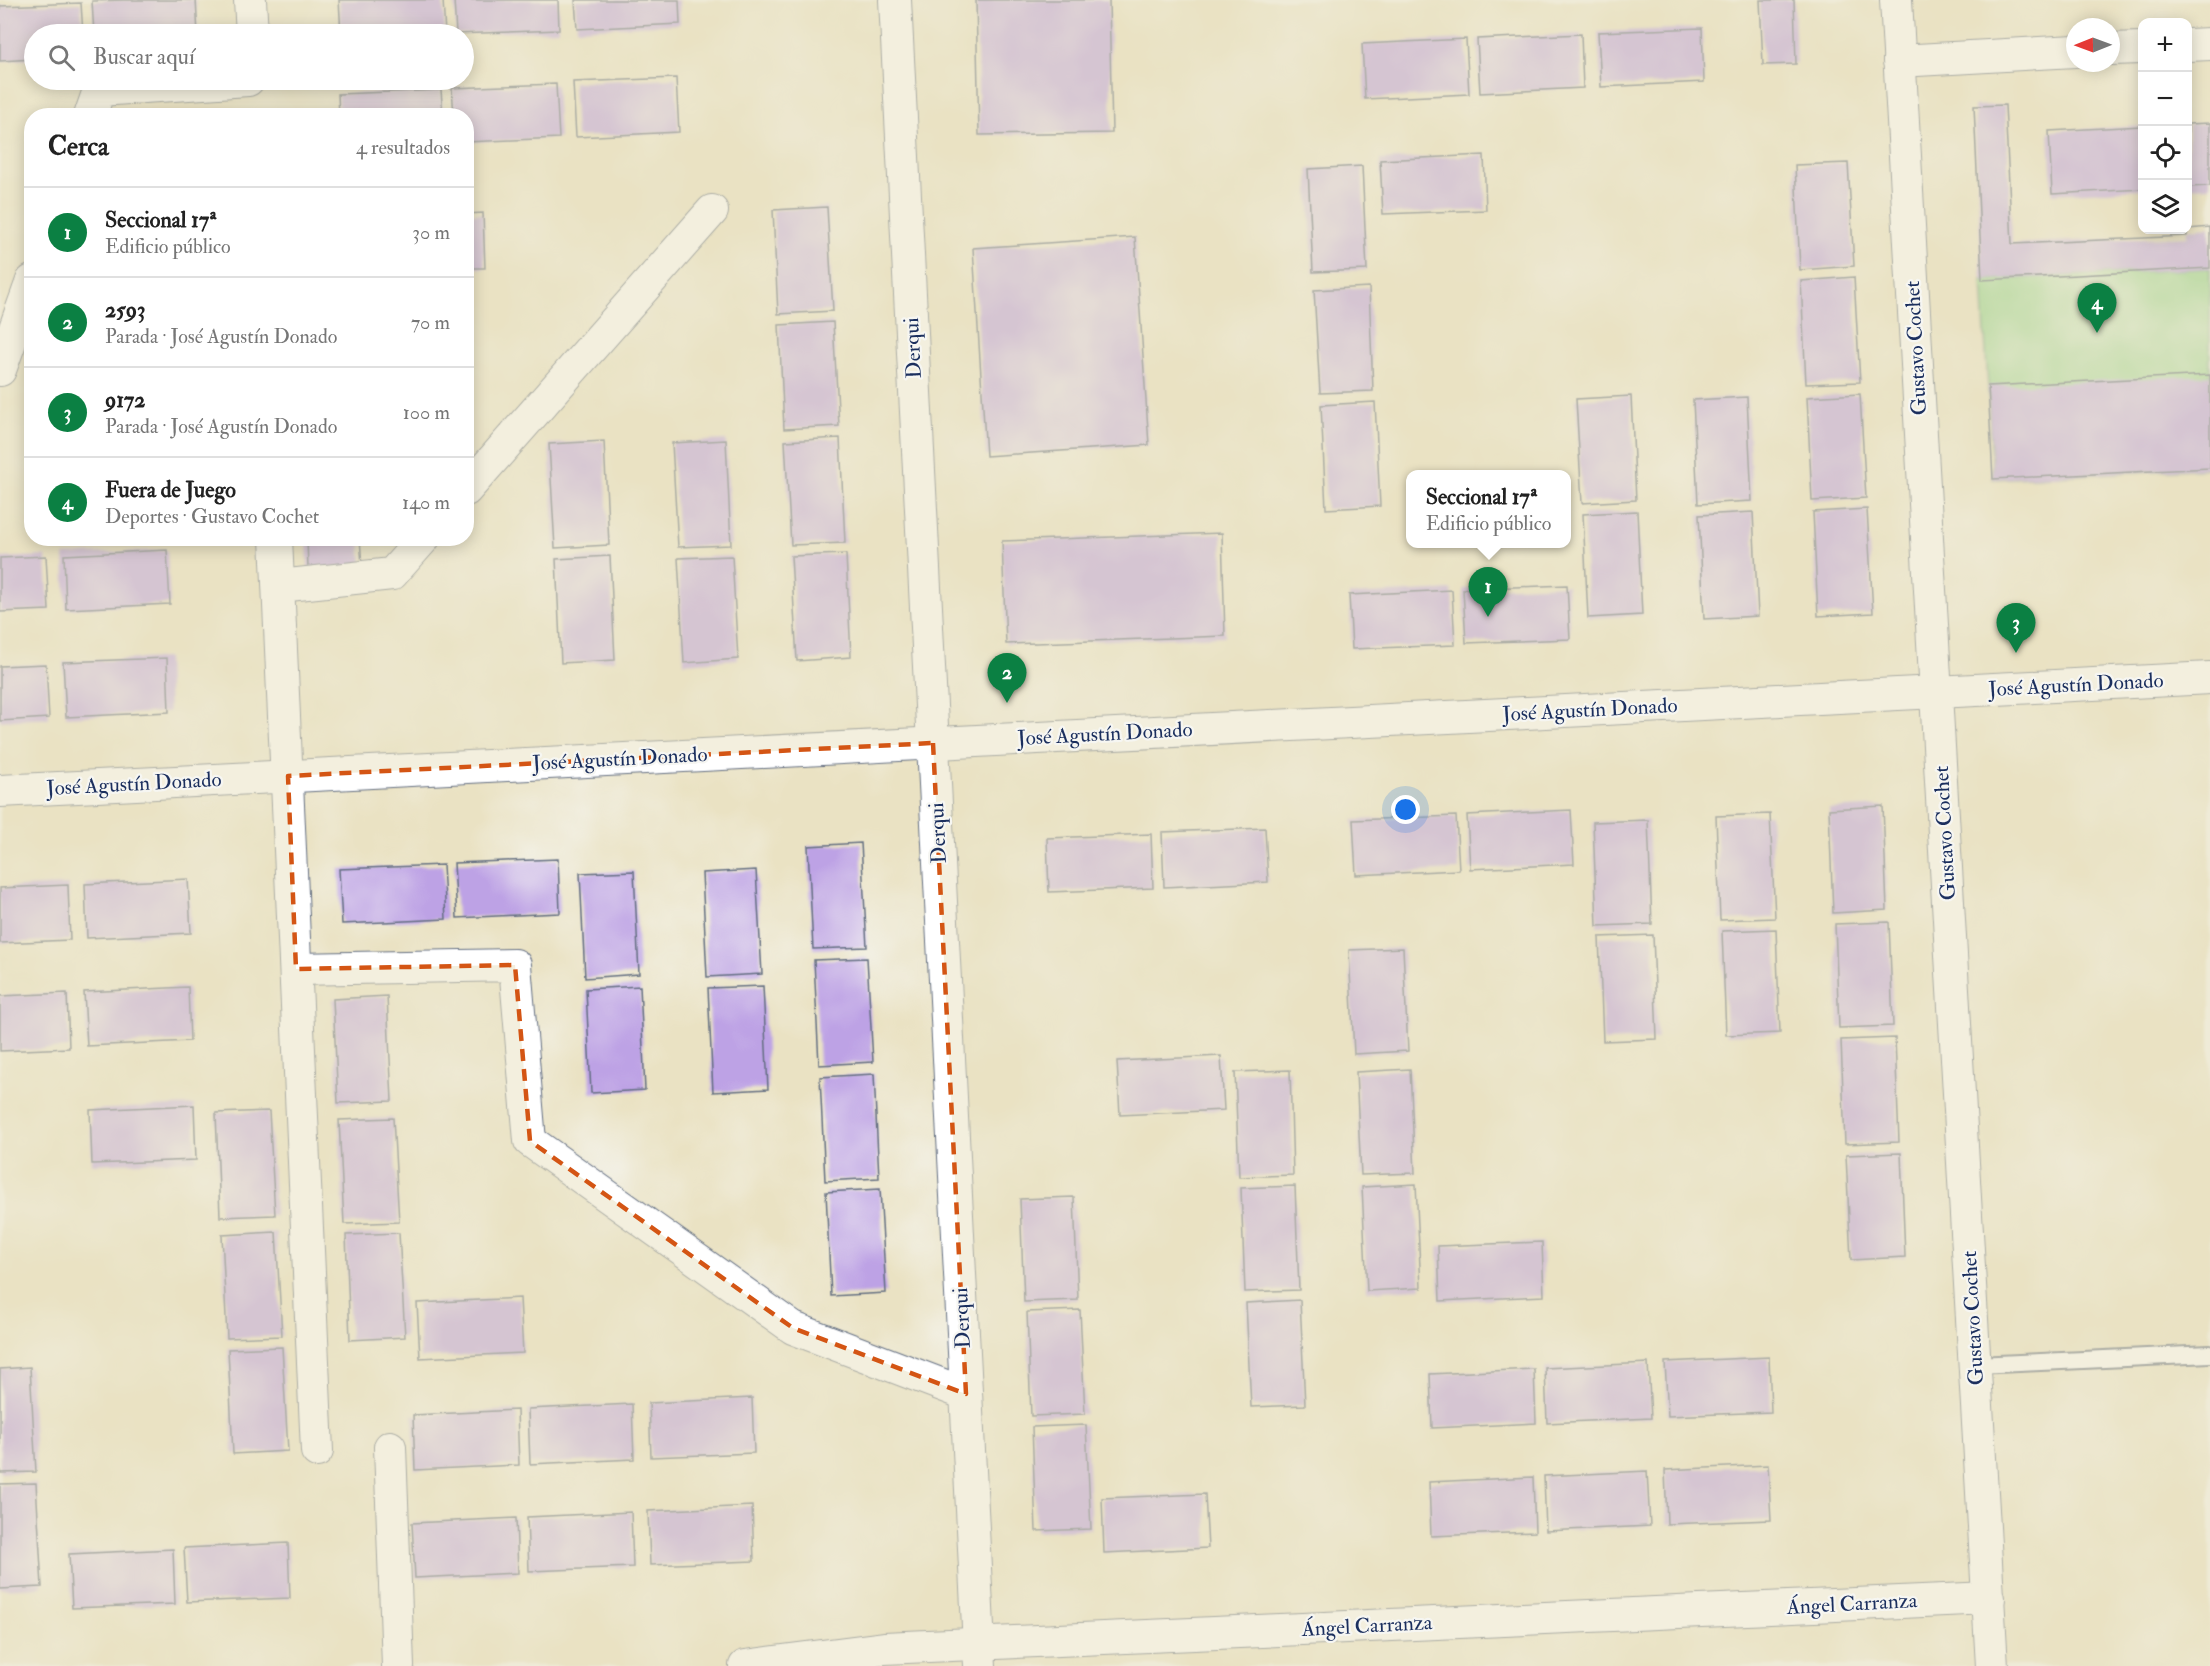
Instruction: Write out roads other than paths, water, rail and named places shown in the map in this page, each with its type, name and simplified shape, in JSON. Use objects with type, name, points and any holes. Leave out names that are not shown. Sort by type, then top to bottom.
[{"type":"street","points":[[250,0],[251,24]]},
{"type":"street","name":"Derqui","points":[[895,0],[980,1655]]},
{"type":"street","name":"Gustavo Cochet","points":[[1896,0],[1992,1666]]},
{"type":"street","points":[[2192,45],[2210,44]]},
{"type":"street","points":[[2120,49],[2138,48]]},
{"type":"street","points":[[1899,61],[2066,52]]},
{"type":"street","points":[[93,108],[99,90]]},
{"type":"street","points":[[474,481],[712,212]]},
{"type":"street","points":[[0,370],[24,303]]},
{"type":"street","points":[[276,546],[317,1451]]},
{"type":"street","points":[[279,586],[392,574],[417,546]]},
{"type":"street","name":"José Agustín Donado","points":[[0,791],[2210,678]]},
{"type":"street","points":[[296,969],[515,965],[530,1141],[793,1328],[966,1395]]},
{"type":"street","points":[[390,1448],[398,1666]]},
{"type":"street","name":"Ángel Carranza","points":[[745,1666],[884,1648],[980,1655],[1989,1598]]},
{"type":"lane","points":[[1976,1365],[2210,1354]]},
{"type":"place","name":"Fuera de Juego","points":[[2097,333]]},
{"type":"place","name":"Seccional 17ª","points":[[1488,617]]},
{"type":"place","name":"9172","points":[[2016,653]]},
{"type":"place","name":"2593","points":[[1007,703]]}]
